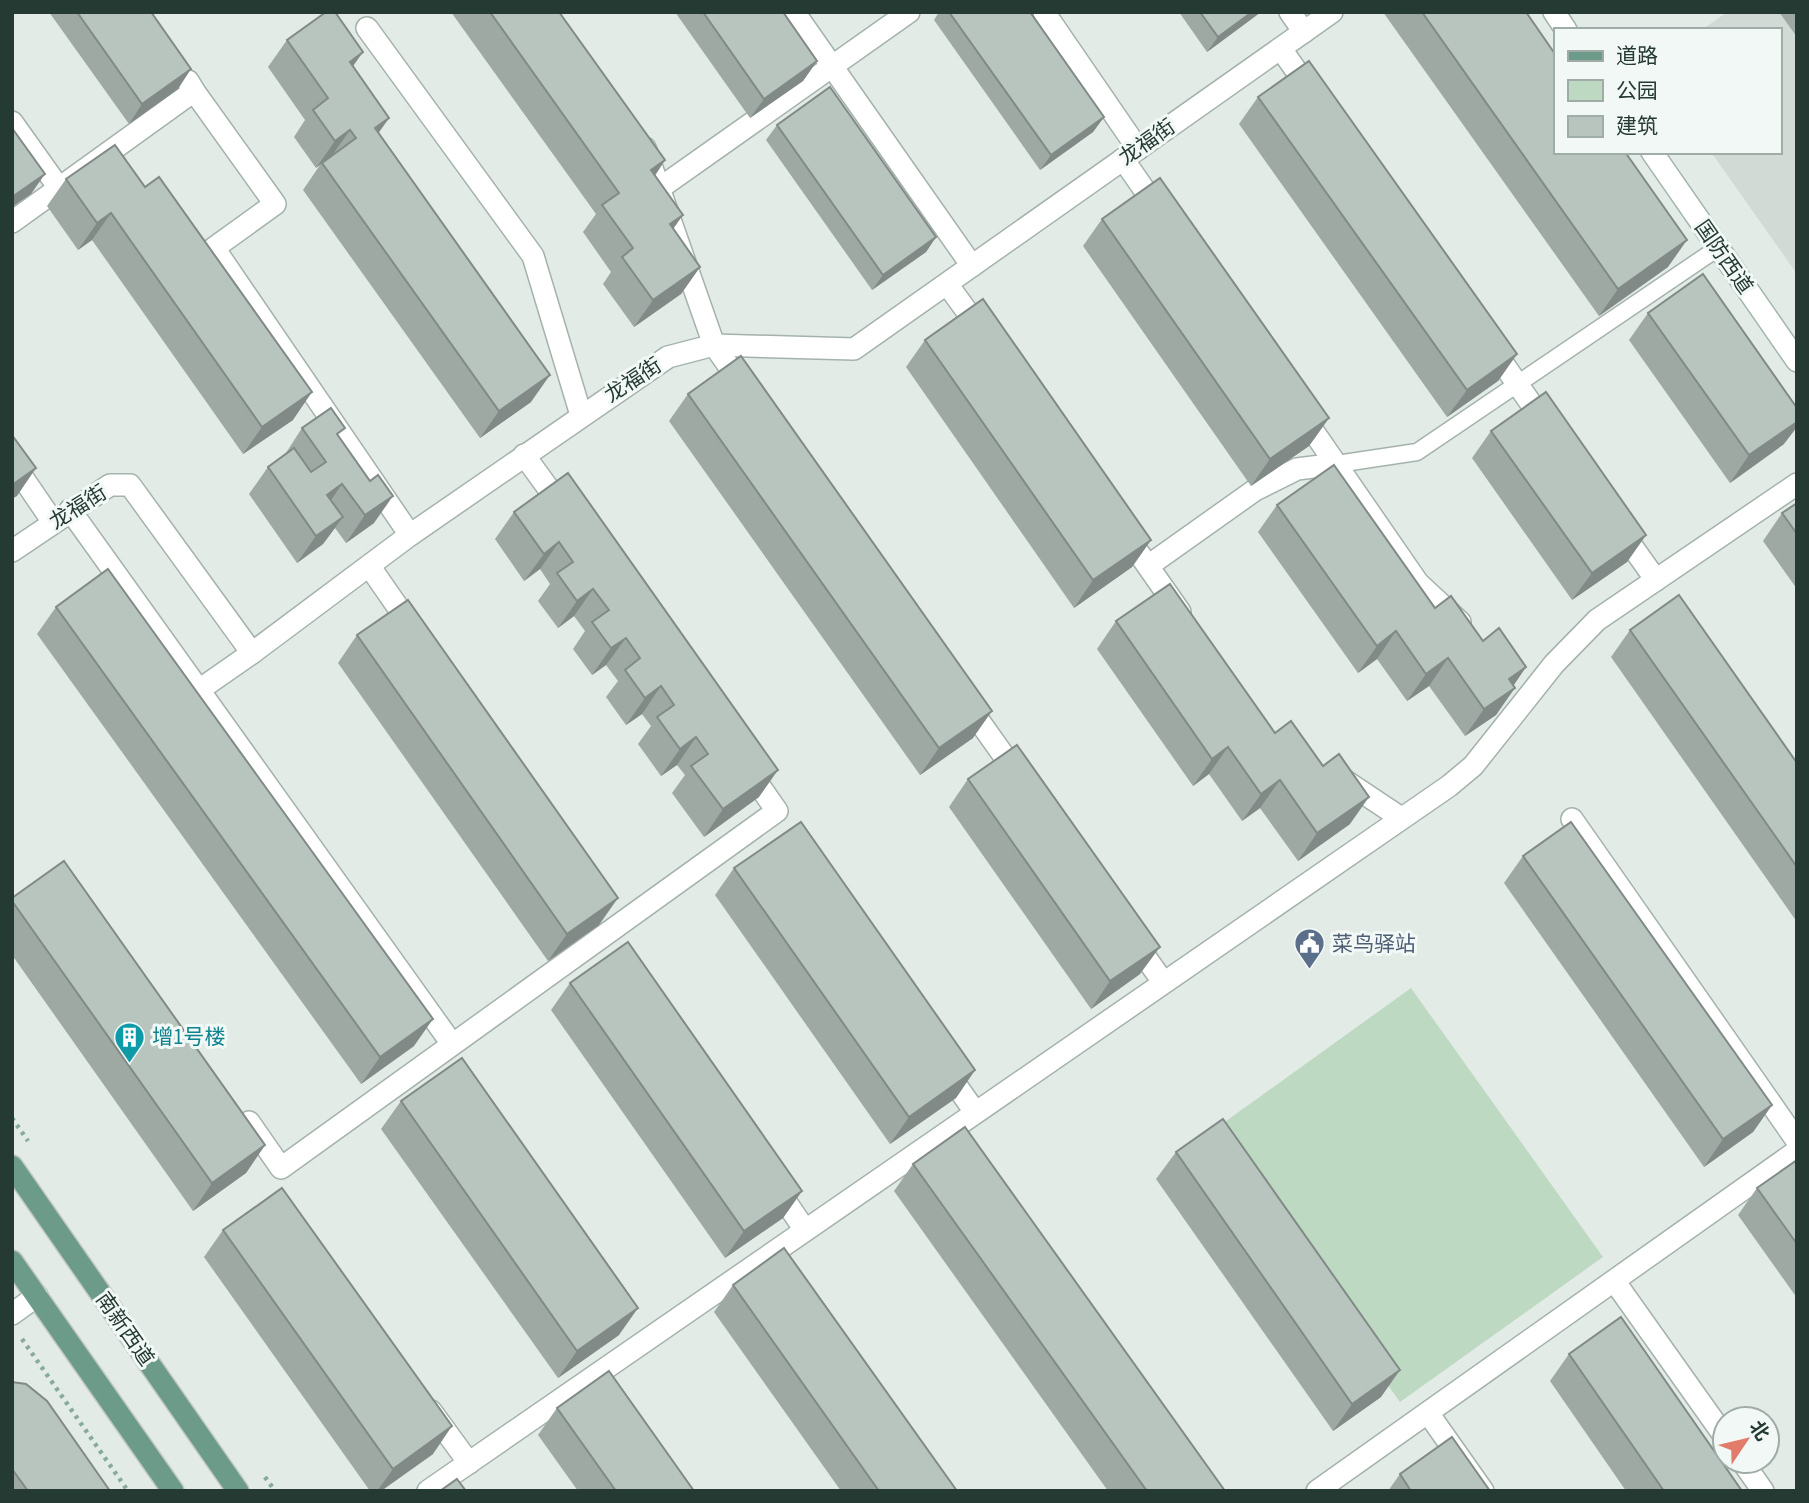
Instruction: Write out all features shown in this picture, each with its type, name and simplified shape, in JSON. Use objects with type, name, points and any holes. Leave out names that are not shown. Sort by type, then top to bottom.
[{"type":"main road","name":"南新西道","points":[[12,1166],[238,1491]]},
{"type":"main road","points":[[12,1261],[173,1491]]},
{"type":"street","points":[[793,12],[972,266]]},
{"type":"street","points":[[660,188],[909,12]]},
{"type":"street","points":[[1044,12],[1130,154],[1170,227]]},
{"type":"street","points":[[1290,12],[1304,32]]},
{"type":"street","name":"龙福街","points":[[12,551],[110,485],[130,485],[252,653],[410,535],[668,357],[714,345],[853,349],[1332,12]]},
{"type":"street","points":[[1554,12],[1565,28]]},
{"type":"street","points":[[367,28],[533,256],[581,415]]},
{"type":"street","points":[[1281,49],[1321,105]]},
{"type":"street","points":[[178,68],[275,204],[214,248],[410,535]]},
{"type":"street","points":[[12,222],[194,91]]},
{"type":"street","points":[[12,122],[59,188]]},
{"type":"street","points":[[633,124],[641,135],[714,345],[754,402]]},
{"type":"street","name":"国防西道","points":[[1652,154],[1797,361]]},
{"type":"street","points":[[947,284],[995,352]]},
{"type":"street","points":[[1478,329],[1556,439]]},
{"type":"street","points":[[1290,397],[1418,583],[1476,637]]},
{"type":"street","points":[[524,455],[580,533]]},
{"type":"street","points":[[12,462],[62,516],[199,690],[452,1044]]},
{"type":"street","points":[[1148,566],[1255,490],[1297,470],[1337,464]]},
{"type":"street","points":[[428,1491],[1473,766],[1554,664],[1597,620],[1797,484]]},
{"type":"street","points":[[1108,510],[1197,634]]},
{"type":"street","points":[[1610,515],[1656,580]]},
{"type":"street","points":[[370,567],[425,645]]},
{"type":"street","points":[[199,690],[252,653]]},
{"type":"street","points":[[1514,673],[1533,691]]},
{"type":"street","points":[[954,686],[1027,789]]},
{"type":"street","points":[[234,1101],[281,1168],[452,1044],[616,917],[777,811],[738,755]]},
{"type":"street","points":[[1331,771],[1401,818]]},
{"type":"street","points":[[1572,819],[1797,1141]]},
{"type":"street","points":[[1123,925],[1163,982]]},
{"type":"street","points":[[935,1055],[975,1112]]},
{"type":"street","points":[[1317,1491],[1797,1151]]},
{"type":"street","points":[[765,1172],[806,1230]]},
{"type":"street","points":[[1615,1282],[1711,1417]]},
{"type":"street","points":[[15,1323],[37,1296]]},
{"type":"street","points":[[625,1321],[641,1343]]},
{"type":"street","points":[[421,1397],[469,1463]]},
{"type":"street","points":[[1428,1413],[1483,1491]]},
{"type":"street","points":[[1752,1475],[1763,1491]]},
{"type":"lane","points":[[1337,464],[1417,452],[1718,248]]},
{"type":"path","points":[[15,1323],[128,1491]]},
{"type":"shaded area","points":[[1727,12],[1797,12],[1797,274],[1712,154],[1781,154],[1781,28],[1705,28]]},
{"type":"green space","points":[[1411,988],[1603,1257],[1400,1402],[1208,1134]]},
{"type":"building","points":[[77,12],[151,12],[191,69],[142,104]]},
{"type":"building","points":[[326,12],[335,12],[363,52],[350,62],[389,118],[375,128],[550,375],[499,411],[322,163],[356,138],[350,130],[335,141],[313,110],[328,98],[287,40]]},
{"type":"building","points":[[490,12],[559,12],[665,160],[651,170],[683,215],[670,224],[700,267],[653,300],[622,257],[633,248],[602,205],[619,193]]},
{"type":"building","points":[[703,12],[783,12],[817,61],[764,99]]},
{"type":"building","points":[[949,12],[1030,12],[1104,117],[1051,155]]},
{"type":"building","points":[[1200,12],[1252,12],[1218,37]]},
{"type":"building","points":[[1422,12],[1526,12],[1554,53],[1554,154],[1626,154],[1687,240],[1618,289]]},
{"type":"building","points":[[1309,61],[1517,354],[1467,390],[1258,97]]},
{"type":"building","points":[[830,87],[936,237],[883,275],[777,125]]},
{"type":"building","points":[[12,128],[45,174],[12,197]]},
{"type":"building","points":[[115,145],[145,187],[159,177],[312,392],[262,427],[111,213],[97,223],[66,179]]},
{"type":"building","points":[[1160,178],[1329,418],[1270,459],[1102,219]]},
{"type":"building","points":[[1703,274],[1797,408],[1797,422],[1749,455],[1648,313]]},
{"type":"building","points":[[983,299],[1151,540],[1093,580],[925,340]]},
{"type":"building","points":[[741,356],[992,711],[939,748],[688,394]]},
{"type":"building","points":[[1546,392],[1646,535],[1592,573],[1491,431]]},
{"type":"building","points":[[331,408],[345,428],[337,434],[370,481],[378,475],[393,496],[365,515],[342,484],[327,495],[343,517],[316,536],[268,467],[294,448],[311,472],[326,462],[302,428]]},
{"type":"building","points":[[12,435],[36,468],[12,485]]},
{"type":"building","points":[[1334,465],[1435,608],[1451,596],[1483,641],[1499,628],[1526,667],[1509,679],[1515,688],[1484,709],[1448,658],[1426,674],[1396,631],[1377,646],[1277,505]]},
{"type":"building","points":[[568,473],[778,770],[723,809],[691,766],[708,754],[696,737],[680,749],[657,717],[674,705],[661,686],[645,698],[625,670],[640,658],[626,638],[611,648],[592,622],[609,610],[593,589],[577,601],[557,573],[573,562],[559,542],[544,554],[514,512]]},
{"type":"building","points":[[1797,503],[1797,534],[1782,513]]},
{"type":"building","points":[[108,569],[433,1019],[380,1057],[56,607]]},
{"type":"building","points":[[1170,584],[1275,733],[1291,721],[1323,766],[1339,754],[1369,797],[1317,833],[1280,780],[1261,794],[1228,747],[1212,759],[1116,621]]},
{"type":"building","points":[[1679,595],[1797,763],[1797,867],[1630,630]]},
{"type":"building","points":[[408,600],[618,898],[567,934],[357,635]]},
{"type":"building","points":[[1017,745],[1160,947],[1110,981],[968,779]]},
{"type":"building","points":[[801,822],[975,1070],[909,1117],[734,868]]},
{"type":"building","points":[[1571,822],[1772,1105],[1723,1139],[1523,856]]},
{"type":"building","points":[[64,861],[265,1145],[212,1183],[12,901],[12,898]]},
{"type":"building","points":[[628,942],[802,1191],[744,1231],[570,983]]},
{"type":"building","points":[[462,1058],[638,1308],[577,1351],[401,1101]]},
{"type":"building","points":[[1223,1119],[1400,1370],[1352,1404],[1176,1152]]},
{"type":"building","points":[[965,1127],[1225,1491],[1147,1491],[913,1164]]},
{"type":"building","points":[[1797,1160],[1797,1244],[1757,1188]]},
{"type":"building","points":[[282,1188],[452,1426],[393,1469],[223,1230]]},
{"type":"building","points":[[784,1248],[957,1491],[879,1491],[733,1285]]},
{"type":"building","points":[[1621,1317],[1711,1446],[1711,1475],[1731,1475],[1742,1491],[1664,1491],[1569,1354]]},
{"type":"building","points":[[609,1371],[694,1491],[616,1491],[557,1408]]},
{"type":"building","points":[[12,1382],[26,1384],[47,1401],[110,1491],[28,1491],[12,1469]]},
{"type":"building","points":[[1452,1437],[1490,1491],[1411,1491],[1400,1474]]},
{"type":"building","points":[[457,1479],[466,1491],[440,1491]]},
{"type":"place","name":"菜鸟驿站","points":[[1309,971]]},
{"type":"place","name":"增1号楼","points":[[129,1064]]}]
